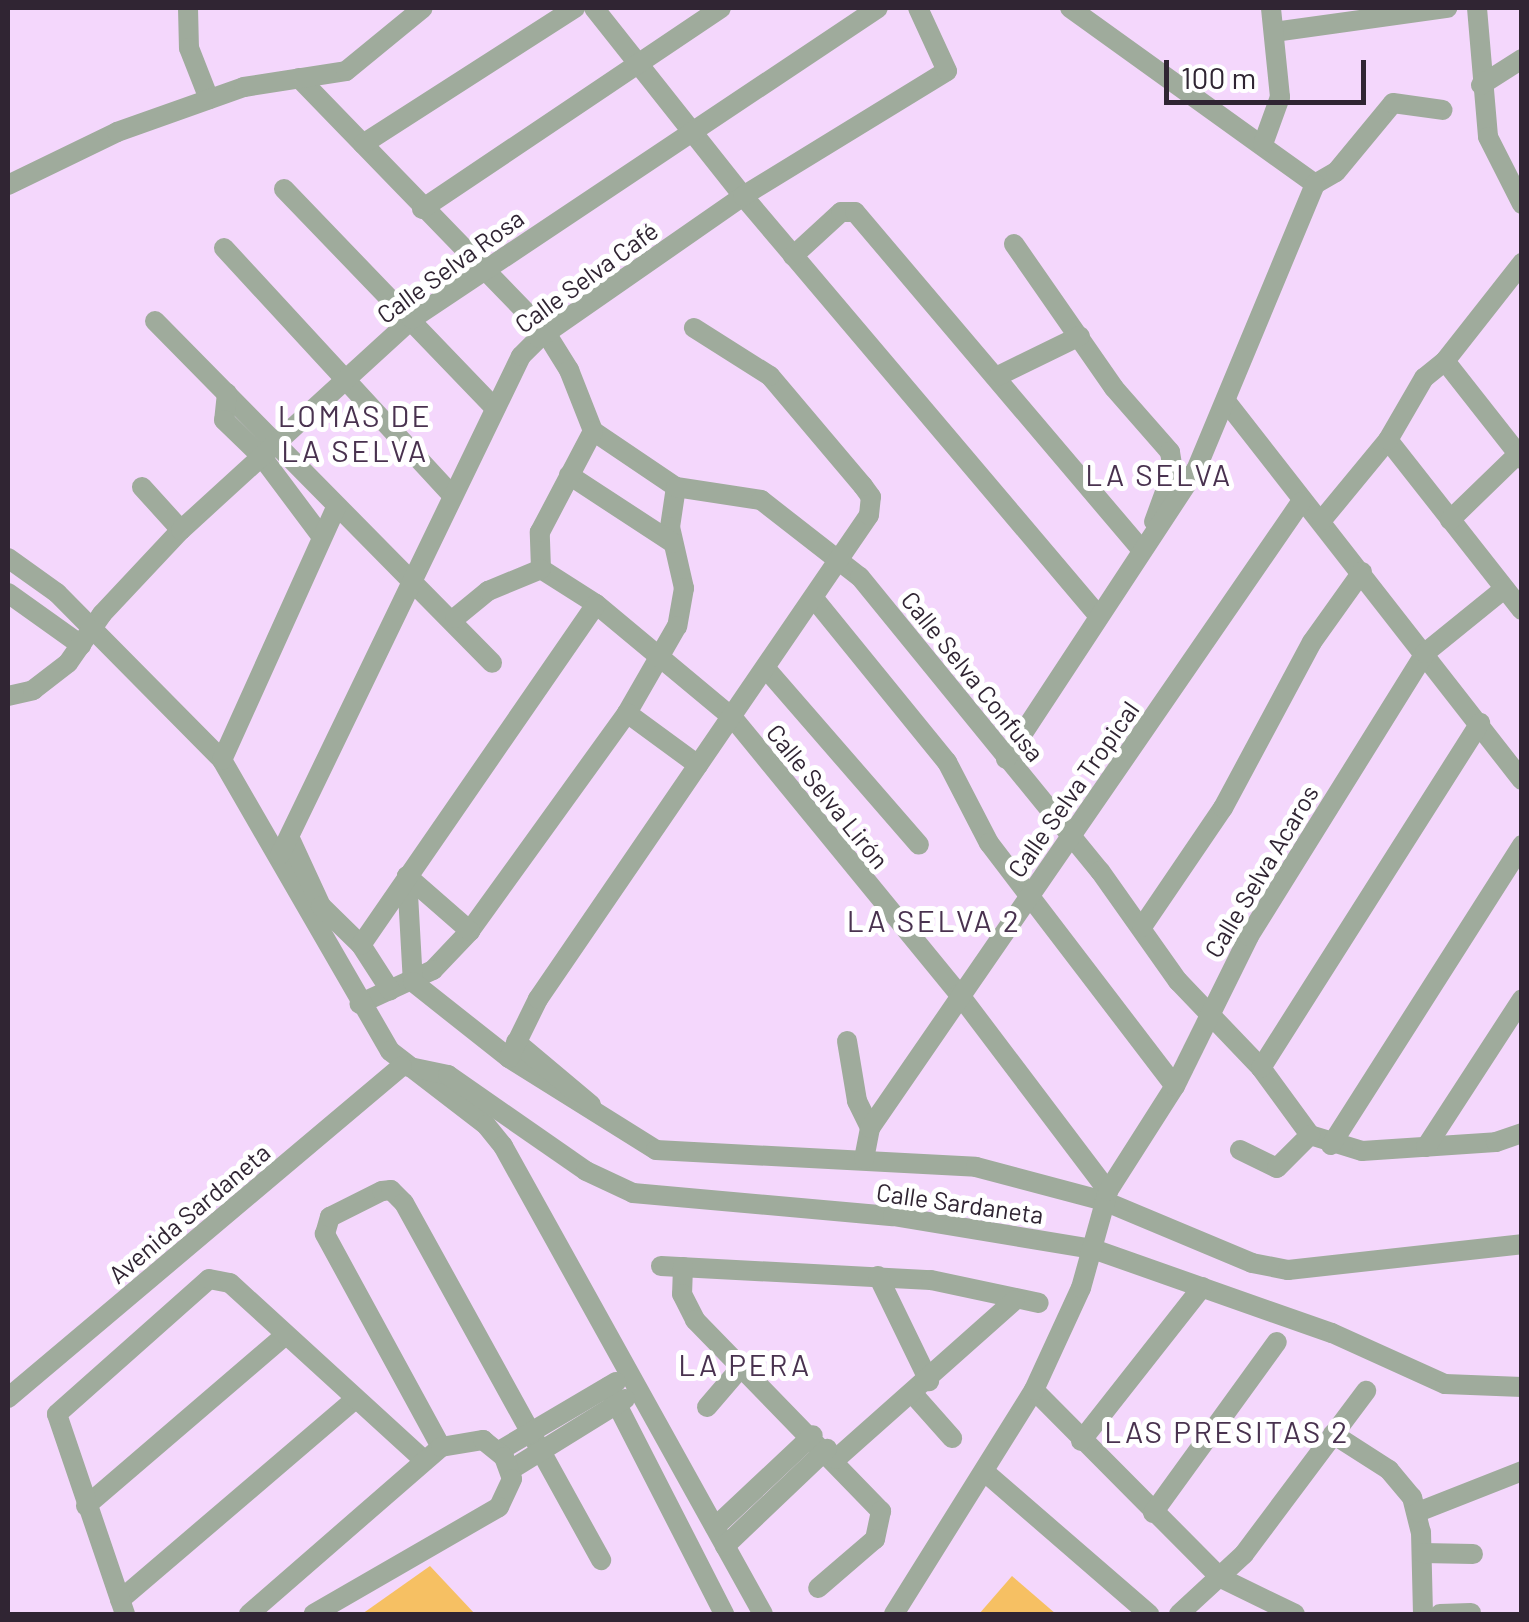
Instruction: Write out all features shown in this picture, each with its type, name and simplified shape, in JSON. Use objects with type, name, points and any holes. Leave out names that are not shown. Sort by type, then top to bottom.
[{"type":"street","points":[[188,8],[189,48],[209,99]]},
{"type":"street","points":[[8,186],[116,132],[209,99],[346,71],[422,8]]},
{"type":"street","points":[[363,144],[575,8]]},
{"type":"street","points":[[594,8],[743,196],[1097,614]]},
{"type":"street","points":[[422,208],[721,8]]},
{"type":"street","name":"Calle Selva Rosa","points":[[8,696],[50,678],[181,530],[412,319],[878,8]]},
{"type":"street","name":"Calle Selva Café","points":[[286,848],[450,494],[522,356],[546,333],[743,196],[947,71],[918,8]]},
{"type":"street","points":[[1070,8],[1314,184]]},
{"type":"street","points":[[1263,144],[1280,96],[1271,8]]},
{"type":"street","points":[[1274,32],[1447,8]]},
{"type":"street","points":[[1477,8],[1488,138],[1519,189]]},
{"type":"street","points":[[1481,85],[1522,59]]},
{"type":"street","points":[[299,78],[546,333],[569,370],[594,431],[676,487],[673,543],[682,564],[683,609],[662,656],[627,713],[470,930],[413,982],[360,1004]]},
{"type":"street","points":[[1006,759],[1139,547],[1196,470],[1228,404],[1314,184],[1336,172],[1393,103],[1443,110]]},
{"type":"street","points":[[284,189],[494,406]]},
{"type":"street","points":[[793,256],[841,212],[856,212],[1139,547]]},
{"type":"street","points":[[1014,244],[1170,452],[1173,470],[1152,528]]},
{"type":"street","points":[[224,248],[450,494]]},
{"type":"street","points":[[1322,520],[1388,440],[1424,378],[1445,361],[1522,264]]},
{"type":"street","points":[[155,321],[226,393],[269,450],[321,536]]},
{"type":"street","points":[[512,1050],[538,999],[816,601],[870,514],[871,497],[770,376],[694,328]]},
{"type":"street","points":[[998,376],[1080,336]]},
{"type":"street","points":[[1445,361],[1517,444],[1450,520]]},
{"type":"street","points":[[1228,404],[1522,780]]},
{"type":"street","points":[[455,618],[488,591],[541,569],[540,532],[594,431]]},
{"type":"street","points":[[1388,440],[1522,610]]},
{"type":"street","points":[[269,450],[336,508],[410,582],[455,618],[492,663]]},
{"type":"street","points":[[569,475],[673,543]]},
{"type":"street","points":[[142,487],[181,530]]},
{"type":"street","name":"Calle Selva Confusa","points":[[676,487],[761,500],[842,560],[1072,834],[1178,982],[1260,1068],[1310,1135],[1331,1145],[1362,1151],[1520,1140]]},
{"type":"street","name":"Calle Selva Tropical","points":[[864,1159],[870,1128],[1301,502]]},
{"type":"street","points":[[222,760],[336,508]]},
{"type":"street","points":[[8,558],[57,593],[86,638],[222,760],[286,848],[321,906],[360,945],[390,990]]},
{"type":"street","name":"Calle Selva Lirón","points":[[541,569],[596,604],[733,718],[960,994],[1105,1201]]},
{"type":"street","points":[[1142,927],[1223,808],[1312,642],[1362,572]]},
{"type":"street","name":"Calle Selva Acaros","points":[[1105,1201],[1175,1086],[1249,936],[1425,653],[1504,589]]},
{"type":"street","points":[[8,593],[26,608],[86,638]]},
{"type":"street","points":[[816,601],[958,776],[989,843],[1175,1086]]},
{"type":"street","points":[[360,945],[596,604]]},
{"type":"street","points":[[8,624],[26,608]]},
{"type":"street","points":[[768,671],[919,845]]},
{"type":"street","points":[[627,713],[698,765]]},
{"type":"street","points":[[1260,1068],[1480,724]]},
{"type":"street","points":[[1331,1145],[1522,845]]},
{"type":"street","points":[[286,848],[374,1029],[396,1059],[486,1125],[503,1146],[763,1614]]},
{"type":"street","points":[[407,876],[470,930]]},
{"type":"street","points":[[407,876],[413,982]]},
{"type":"street","points":[[413,982],[512,1050],[599,1120],[656,1150],[976,1167],[1105,1201],[1252,1264],[1288,1270],[1522,1244]]},
{"type":"street","points":[[1426,1147],[1522,999]]},
{"type":"street","points":[[847,1041],[857,1102],[870,1128]]},
{"type":"street","name":"Calle Sardaneta","points":[[396,1059],[448,1074],[586,1171],[634,1193],[894,1216],[1096,1241],[1202,1288],[1332,1333],[1446,1384],[1522,1388]]},
{"type":"street","name":"Avenida Sardaneta","points":[[8,1398],[396,1059]]},
{"type":"street","points":[[1240,1150],[1272,1167],[1287,1164],[1310,1135]]},
{"type":"street","points":[[433,1454],[325,1234],[330,1217],[382,1191],[391,1190],[404,1203],[601,1560]]},
{"type":"street","points":[[894,1614],[986,1473],[1034,1390],[1096,1241],[1105,1201]]},
{"type":"street","points":[[818,1588],[880,1532],[881,1510],[687,1308],[672,1267],[931,1280],[1039,1303]]},
{"type":"street","points":[[878,1276],[921,1387],[952,1438]]},
{"type":"street","points":[[353,1401],[122,1607],[57,1414],[185,1297],[220,1279],[353,1401],[433,1454]]},
{"type":"street","points":[[1082,1441],[1202,1288]]},
{"type":"street","points":[[720,1537],[825,1448],[921,1387],[1015,1300]]},
{"type":"street","points":[[86,1506],[284,1336]]},
{"type":"street","points":[[1152,1513],[1277,1342]]},
{"type":"street","points":[[707,1407],[743,1365]]},
{"type":"street","points":[[499,1451],[530,1429],[636,1382]]},
{"type":"street","points":[[1034,1390],[1152,1513],[1221,1578],[1296,1614]]},
{"type":"street","points":[[1179,1614],[1221,1578],[1366,1391]]},
{"type":"street","points":[[314,1614],[499,1507],[512,1469],[612,1395]]},
{"type":"street","points":[[612,1395],[719,1607],[698,1614]]},
{"type":"street","points":[[1333,1434],[1389,1470],[1418,1512],[1423,1614]]},
{"type":"street","points":[[249,1614],[433,1454],[483,1440],[499,1451],[512,1469]]},
{"type":"street","points":[[1418,1512],[1522,1471]]},
{"type":"street","points":[[986,1473],[1149,1614]]},
{"type":"street","points":[[1422,1554],[1472,1554]]},
{"type":"street","points":[[1440,1614],[1471,1613]]},
{"type":"shaded area","points":[[430,1566],[475,1614],[362,1614]]},
{"type":"shaded area","points":[[1012,1576],[1056,1614],[979,1614]]},
{"type":"district","name":"LOMAS DE LA SELVA","points":[[355,432]]},
{"type":"district","name":"LA SELVA","points":[[1159,474]]},
{"type":"district","name":"LA SELVA 2","points":[[934,920]]},
{"type":"district","name":"LA PERA","points":[[745,1364]]},
{"type":"district","name":"LAS PRESITAS 2","points":[[1227,1431]]}]
